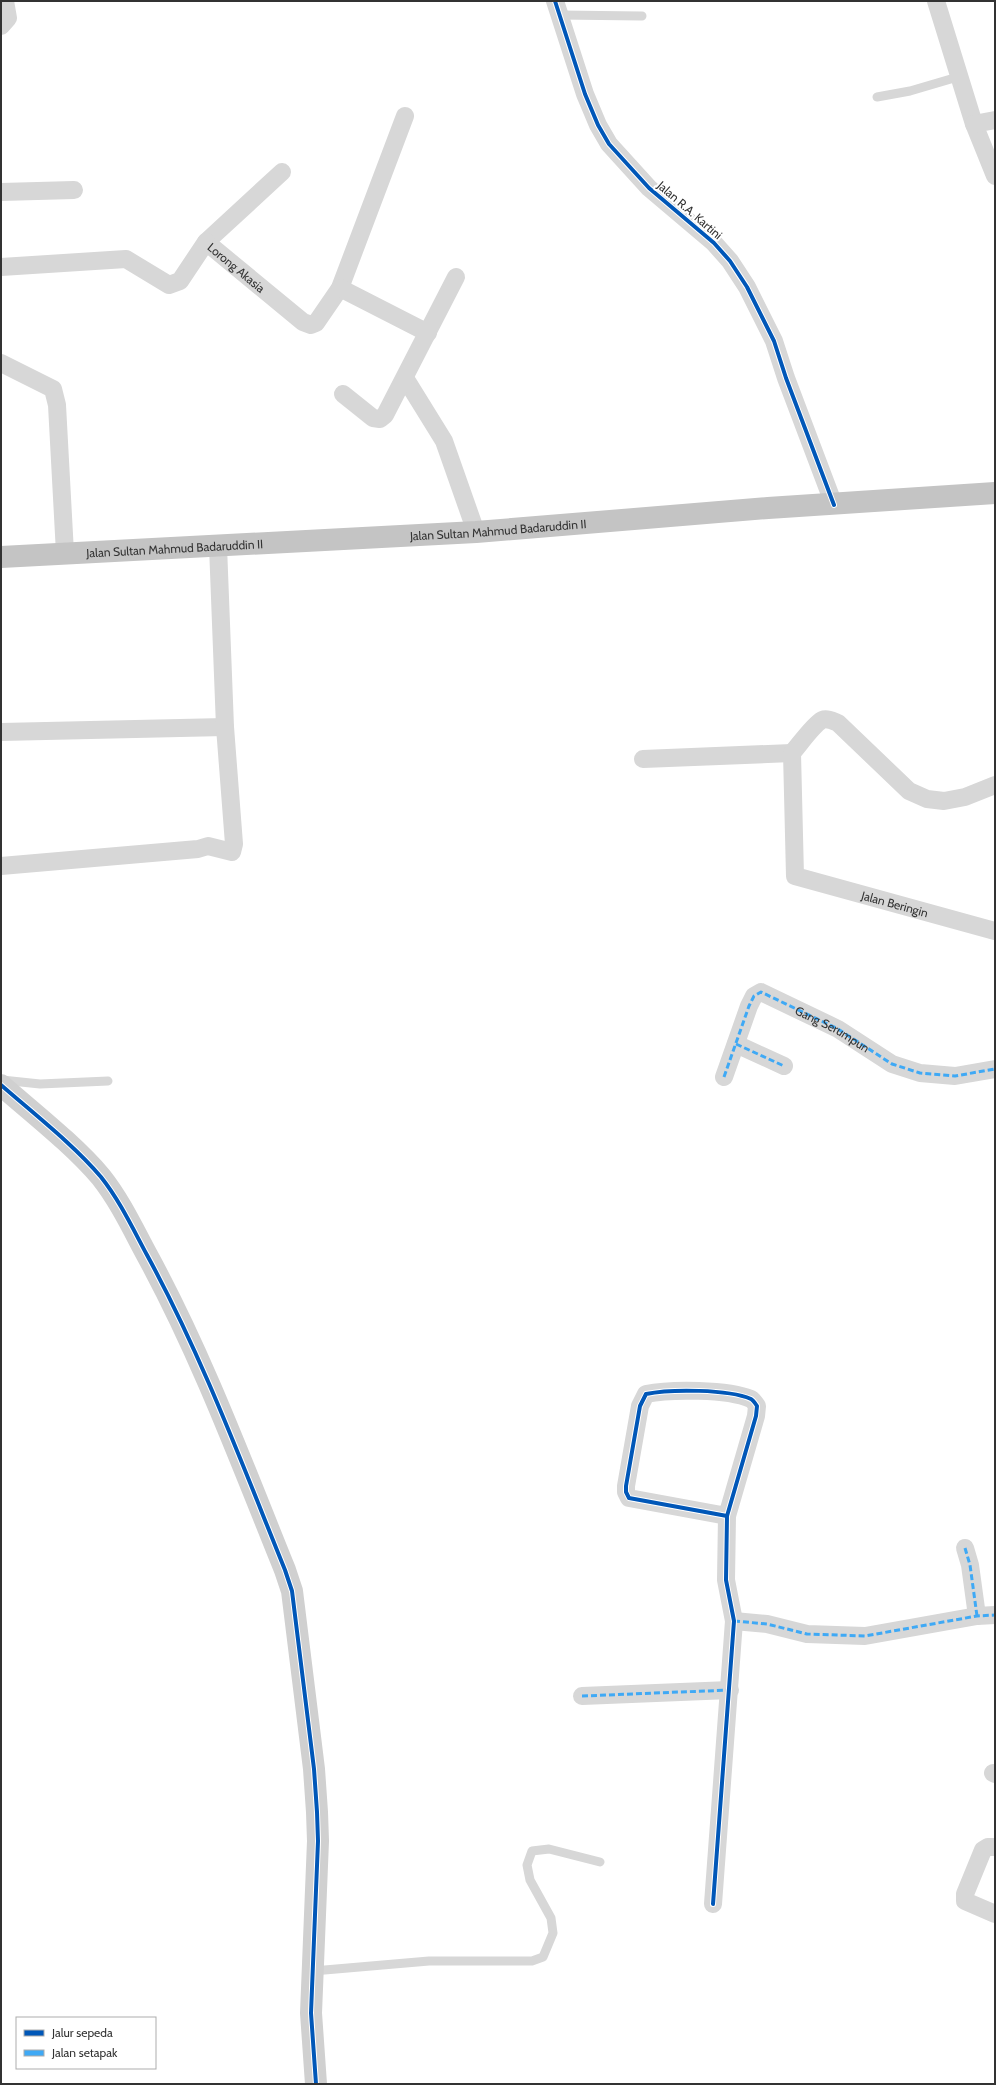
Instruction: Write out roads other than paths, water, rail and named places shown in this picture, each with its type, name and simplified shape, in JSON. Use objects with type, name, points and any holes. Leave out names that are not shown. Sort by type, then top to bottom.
[{"type":"highway","name":"Jalan Sultan Mahmud Badaruddin II","points":[[1,557],[476,532],[768,508],[834,505],[995,493]]},
{"type":"street","points":[[1,26],[8,18],[5,1]]},
{"type":"street","points":[[936,1],[961,76],[974,124],[995,176]]},
{"type":"street","name":"Jalan R.A. Kartini","points":[[557,8],[585,94],[598,125],[609,144],[649,188],[714,243],[730,261],[747,287],[774,341],[786,378],[834,505]]},
{"type":"street","name":"Lorong Akasia","points":[[282,172],[206,242],[303,322],[311,325],[316,323],[340,288],[405,116]]},
{"type":"street","points":[[974,124],[995,120]]},
{"type":"street","points":[[1,192],[74,190]]},
{"type":"street","points":[[1,267],[126,258],[169,285],[180,281],[206,242]]},
{"type":"street","points":[[343,394],[373,418],[380,418],[385,415],[456,277]]},
{"type":"street","points":[[340,288],[428,333]]},
{"type":"street","points":[[1,363],[53,389],[57,404],[65,553]]},
{"type":"street","points":[[405,378],[444,441],[476,532]]},
{"type":"street","points":[[1,866],[198,849],[208,846],[232,852],[234,844],[225,727],[218,546]]},
{"type":"street","points":[[643,759],[792,753],[817,724],[824,720],[830,720],[838,723],[909,791],[927,798],[944,801],[965,797],[995,785]]},
{"type":"street","points":[[1,732],[225,727]]},
{"type":"street","name":"Jalan Beringin","points":[[792,753],[795,876],[995,931]]},
{"type":"street","name":"Gang Serumpun","points":[[724,1077],[749,1006],[754,996],[761,992],[838,1029],[892,1064],[920,1074],[955,1076],[995,1069]]},
{"type":"street","points":[[736,1044],[784,1066]]},
{"type":"street","points":[[1,1085],[88,1163],[114,1196],[166,1291],[214,1396],[285,1570],[292,1591],[314,1769],[318,1841],[311,2013],[316,2084]]},
{"type":"street","points":[[713,1904],[734,1621],[726,1580],[728,1516],[756,1416],[757,1406],[752,1399],[724,1393],[661,1391],[646,1394],[640,1406],[626,1486],[626,1492],[629,1498],[728,1516]]},
{"type":"street","points":[[965,1548],[970,1565],[977,1616]]},
{"type":"street","points":[[734,1621],[767,1624],[807,1634],[865,1636],[977,1616],[995,1615]]},
{"type":"street","points":[[582,1696],[730,1690]]},
{"type":"street","points":[[995,1847],[988,1847],[983,1850],[965,1894],[965,1901],[969,1904],[995,1914]]},
{"type":"lane","points":[[557,8],[642,16]]},
{"type":"lane","points":[[877,97],[910,90],[961,76]]},
{"type":"lane","points":[[1,1080],[40,1084],[108,1081]]},
{"type":"lane","points":[[313,1971],[429,1961],[532,1961],[543,1957],[553,1933],[551,1918],[530,1880],[527,1864],[532,1851],[549,1849],[600,1862]]}]
